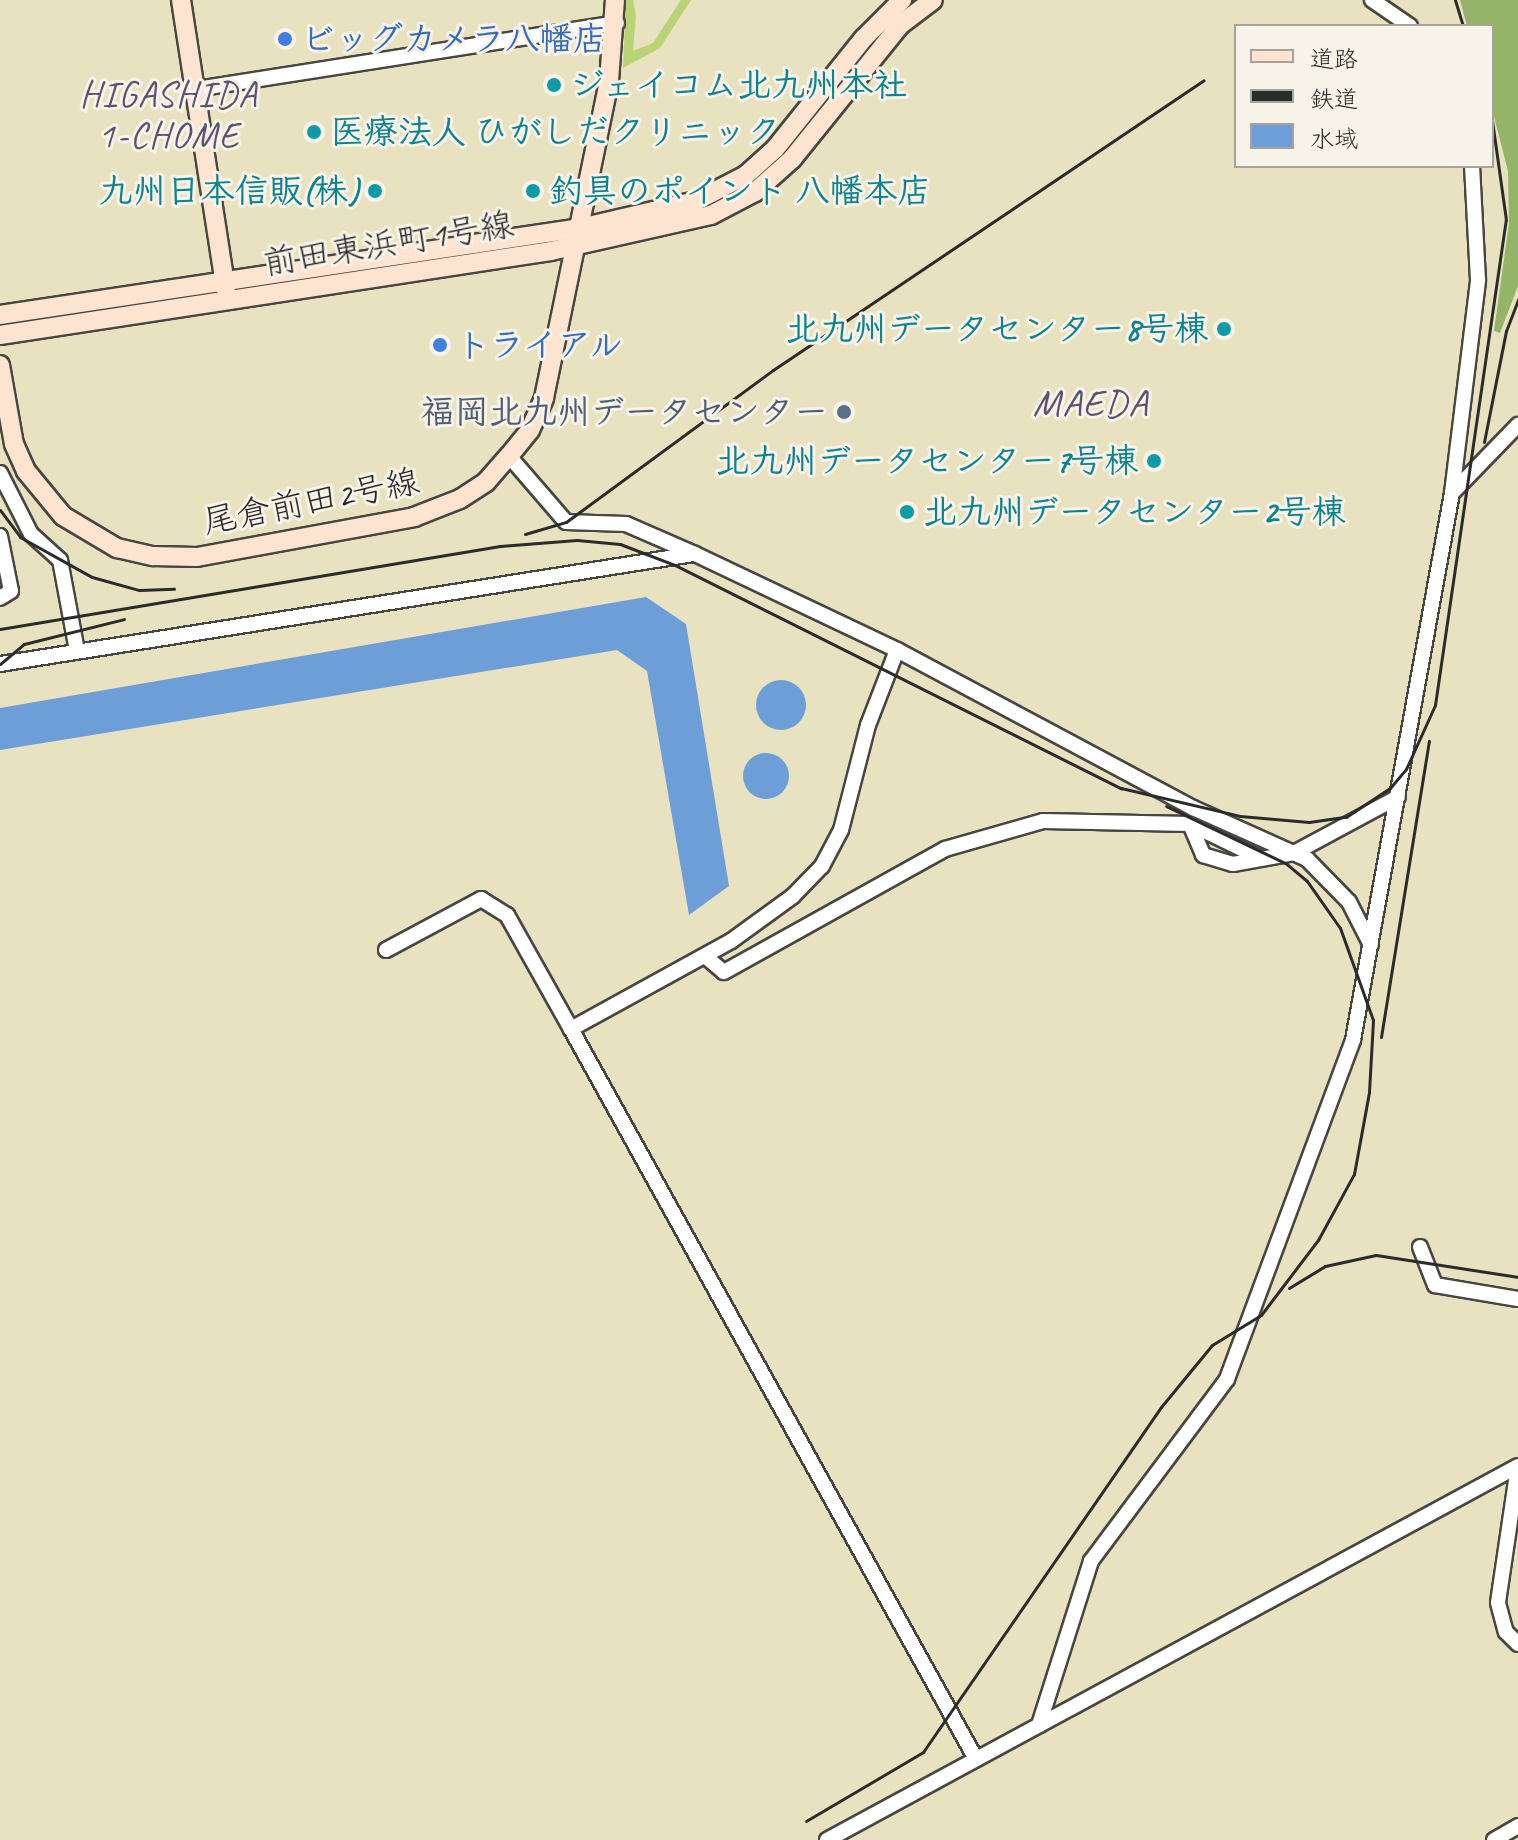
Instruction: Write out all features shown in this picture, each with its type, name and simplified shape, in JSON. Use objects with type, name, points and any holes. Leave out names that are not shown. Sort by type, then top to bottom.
[{"type":"street","points":[[181,0],[228,301]]},
{"type":"street","name":"尾倉前田2号線","points":[[0,365],[14,444],[42,493],[90,536],[153,556],[197,557],[432,512],[486,482],[530,430],[544,398],[578,237],[617,23],[615,0]]},
{"type":"street","name":"前田東浜町1号線","points":[[2,324],[228,301],[578,237],[696,201],[746,175],[775,149],[864,38],[902,0]]},
{"type":"street","name":"前田東浜町1号線","points":[[2,324],[225,281],[667,228],[711,215],[755,192],[792,159],[900,25],[933,0]]},
{"type":"street","points":[[1372,0],[1407,24]]},
{"type":"street","points":[[196,89],[617,23]]},
{"type":"street","points":[[1039,1725],[1091,1561],[1227,1379],[1353,1040],[1452,493],[1478,280],[1472,168]]},
{"type":"street","points":[[1452,493],[1518,425]]},
{"type":"street","points":[[509,456],[566,522],[626,524],[695,554],[897,650],[1181,802],[1294,853],[1349,902],[1372,945]]},
{"type":"street","points":[[0,474],[31,534],[60,560],[77,651]]},
{"type":"street","points":[[0,536],[11,591],[0,598]]},
{"type":"street","points":[[0,664],[695,554]]},
{"type":"street","points":[[571,1029],[706,957],[793,896],[822,866],[841,830],[868,725],[897,650]]},
{"type":"street","points":[[1190,824],[1203,855],[1233,864],[1294,853],[1398,797]]},
{"type":"street","points":[[706,957],[724,972],[945,849],[1000,830],[1043,821],[1190,824],[1260,858]]},
{"type":"street","points":[[386,950],[481,899],[507,915],[976,1759]]},
{"type":"street","points":[[1420,1247],[1435,1285],[1518,1299]]},
{"type":"street","points":[[827,1840],[1518,1467]]},
{"type":"street","points":[[1518,1467],[1498,1603],[1506,1632],[1518,1644]]},
{"type":"street","points":[[1494,1840],[1518,1826]]},
{"type":"green space","points":[[626,0],[633,0],[636,16],[633,51],[653,43],[681,0],[691,0],[660,48],[623,68]]},
{"type":"green space","points":[[1460,0],[1518,0],[1518,286],[1500,333],[1494,331],[1509,223],[1508,171],[1494,117],[1494,24],[1466,24]]},
{"type":"water","points":[[646,597],[686,624],[729,886],[689,915],[647,671],[617,650],[0,750],[0,708]]},
{"type":"water","points":[[781,680],[798,688],[806,705],[798,722],[781,730],[764,722],[756,705],[764,688]]},
{"type":"water","points":[[766,753],[782,760],[789,776],[782,792],[766,799],[750,792],[743,776],[750,760]]},
{"type":"railway","points":[[1455,0],[1462,24]]},
{"type":"railway","points":[[525,534],[566,522],[773,370],[1204,80]]},
{"type":"railway","points":[[0,629],[500,546],[577,540],[620,544],[675,565],[1121,788],[1240,816],[1309,822],[1346,817],[1390,788],[1406,769],[1435,705],[1506,220],[1494,134]]},
{"type":"railway","points":[[1484,442],[1506,331],[1518,299]]},
{"type":"railway","points":[[0,510],[20,537],[92,577],[139,590],[174,589]]},
{"type":"railway","points":[[0,664],[24,644],[124,619]]},
{"type":"railway","points":[[1381,1037],[1429,741]]},
{"type":"railway","points":[[806,1821],[923,1752],[1161,1407],[1212,1345],[1261,1315],[1318,1240],[1354,1174],[1369,1092],[1373,1020],[1340,928],[1307,881],[1287,864],[1166,806]]},
{"type":"railway","points":[[1289,1288],[1325,1266],[1376,1255],[1518,1277]]},
{"type":"place","name":"ビッグカメラ八幡店","points":[[285,39]]},
{"type":"place","name":"ジェイコム北九州本社","points":[[554,85]]},
{"type":"place","name":"医療法人 ひがしだクリニック","points":[[314,132]]},
{"type":"place","name":"九州日本信販(株)","points":[[375,191]]},
{"type":"place","name":"釣具のポイント 八幡本店","points":[[533,191]]},
{"type":"place","name":"北九州データセンター8号棟","points":[[1224,329]]},
{"type":"place","name":"トライアル","points":[[440,345]]},
{"type":"place","name":"福岡北九州データセンター","points":[[844,412]]},
{"type":"place","name":"北九州データセンター7号棟","points":[[1154,461]]},
{"type":"place","name":"北九州データセンター2号棟","points":[[907,512]]},
{"type":"district","name":"HIGASHIDA 1-CHOME","points":[[169,114]]},
{"type":"district","name":"MAEDA","points":[[1091,403]]}]
